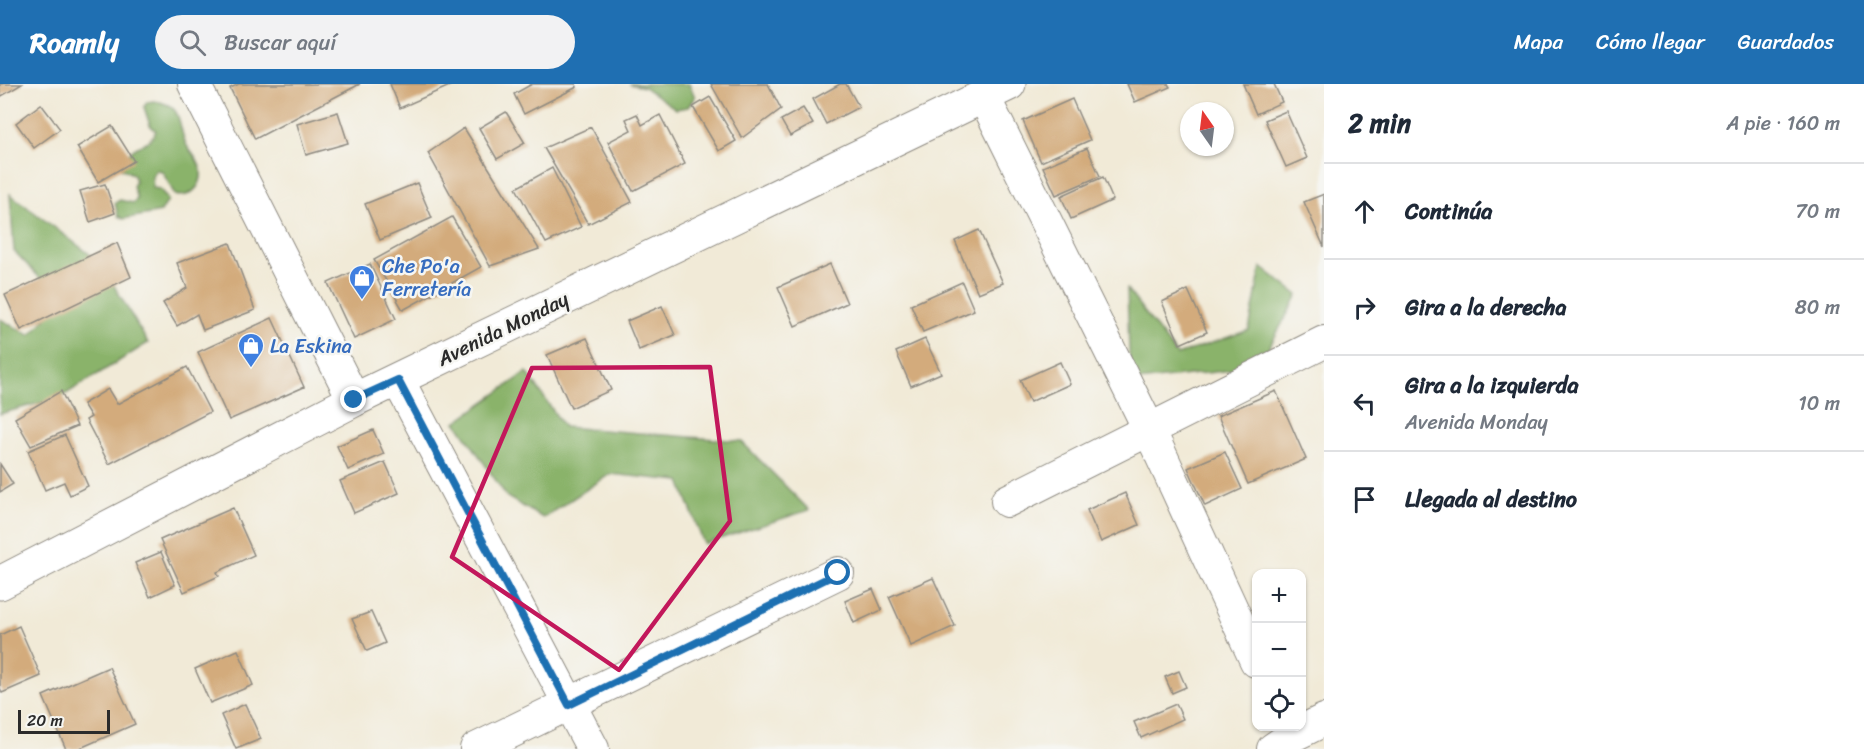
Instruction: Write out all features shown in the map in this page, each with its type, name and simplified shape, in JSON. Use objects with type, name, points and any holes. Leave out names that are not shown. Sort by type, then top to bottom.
[{"type":"main road","name":"Avenida Monday","points":[[0,583],[354,400],[1001,88]]},
{"type":"street","points":[[194,84],[354,400]]},
{"type":"street","points":[[1001,88],[1149,429],[1252,650]]},
{"type":"street","points":[[1007,501],[1324,342]]},
{"type":"street","points":[[398,380],[593,749]]},
{"type":"street","points":[[476,749],[838,573]]},
{"type":"street","points":[[1287,740],[1324,720]]},
{"type":"highlighted area","points":[[710,367],[730,521],[619,670],[452,557],[532,368]]},
{"type":"green space","points":[[629,84],[689,84],[695,97],[688,107],[676,109],[644,87]]},
{"type":"green space","points":[[147,102],[164,103],[176,111],[187,146],[200,167],[200,182],[190,193],[175,195],[162,171],[156,170],[152,176],[153,188],[160,189],[168,200],[161,212],[123,219],[118,216],[115,203],[120,200],[133,203],[137,199],[133,187],[134,175],[121,168],[129,153],[153,137],[156,131],[150,125],[144,107]]},
{"type":"green space","points":[[10,194],[100,262],[148,343],[61,397],[0,414],[0,319],[30,335],[62,301],[14,251]]},
{"type":"green space","points":[[1261,267],[1298,295],[1258,367],[1130,382],[1127,289],[1177,355],[1249,330]]},
{"type":"green space","points":[[527,372],[564,427],[741,441],[809,510],[704,544],[680,481],[610,474],[543,518],[507,497],[456,422]]},
{"type":"building","points":[[0,84],[22,84],[0,97]]},
{"type":"building","points":[[239,84],[360,84],[255,139],[230,88]]},
{"type":"building","points":[[390,84],[454,84],[400,108]]},
{"type":"building","points":[[532,84],[576,84],[577,87],[524,114],[514,94]]},
{"type":"building","points":[[711,84],[768,84],[781,109],[742,138]]},
{"type":"building","points":[[840,84],[846,84],[859,107],[826,124],[813,99]]},
{"type":"building","points":[[1127,84],[1168,84],[1170,87],[1135,102]]},
{"type":"building","points":[[1243,84],[1274,84],[1282,102],[1256,114]]},
{"type":"building","points":[[710,97],[736,141],[719,151],[693,107]]},
{"type":"building","points":[[1072,99],[1090,140],[1041,162],[1023,121]]},
{"type":"building","points":[[41,104],[60,129],[34,148],[16,123]]},
{"type":"building","points":[[803,108],[813,124],[790,136],[781,120]]},
{"type":"building","points":[[1286,111],[1307,158],[1286,167],[1265,120]]},
{"type":"building","points":[[338,112],[348,143],[306,155],[297,124]]},
{"type":"building","points":[[506,112],[525,143],[497,159],[479,128]]},
{"type":"building","points":[[637,114],[642,125],[660,115],[685,164],[633,191],[608,142],[631,130],[626,119]]},
{"type":"building","points":[[112,126],[134,161],[98,182],[77,147]]},
{"type":"building","points":[[591,127],[632,202],[588,224],[544,148]]},
{"type":"building","points":[[464,128],[539,249],[490,266],[428,153]]},
{"type":"building","points":[[1087,148],[1100,176],[1056,195],[1043,167]]},
{"type":"building","points":[[552,168],[581,227],[546,243],[516,188]]},
{"type":"building","points":[[1103,177],[1113,200],[1071,219],[1061,196]]},
{"type":"building","points":[[417,183],[432,218],[380,240],[365,204]]},
{"type":"building","points":[[105,184],[115,213],[90,222],[80,191]]},
{"type":"building","points":[[1324,194],[1324,247],[1304,202]]},
{"type":"building","points":[[452,217],[481,267],[403,310],[374,260]]},
{"type":"building","points":[[979,230],[1003,283],[978,293],[955,241]]},
{"type":"building","points":[[117,243],[131,277],[21,330],[5,295]]},
{"type":"building","points":[[230,243],[255,310],[203,330],[197,314],[177,326],[163,303],[187,288],[177,263]]},
{"type":"building","name":"Che Po'a Ferretería","points":[[370,264],[396,319],[354,339],[328,283]]},
{"type":"building","points":[[830,264],[847,303],[795,326],[778,287]]},
{"type":"building","points":[[962,282],[974,310],[923,332],[911,305]]},
{"type":"building","points":[[1188,290],[1207,332],[1180,344],[1162,302]]},
{"type":"building","points":[[662,306],[675,335],[639,350],[627,321]]},
{"type":"building","name":"La Eskina","points":[[272,318],[304,387],[229,420],[198,352]]},
{"type":"building","points":[[587,338],[611,390],[571,408],[547,355]]},
{"type":"building","points":[[925,339],[941,373],[911,386],[896,352]]},
{"type":"building","points":[[1060,362],[1070,384],[1030,402],[1020,380]]},
{"type":"building","points":[[187,367],[210,412],[109,464],[86,420],[91,417],[83,404],[108,389],[117,404]]},
{"type":"building","points":[[61,391],[77,426],[31,446],[15,418]]},
{"type":"building","points":[[1276,391],[1306,459],[1248,484],[1218,416]]},
{"type":"building","points":[[373,430],[384,454],[348,470],[337,446]]},
{"type":"building","points":[[65,435],[88,486],[70,495],[64,482],[45,490],[28,451]]},
{"type":"building","points":[[1225,452],[1242,489],[1205,506],[1188,468]]},
{"type":"building","points":[[385,462],[399,493],[354,513],[340,481]]},
{"type":"building","points":[[0,464],[13,484],[0,492]]},
{"type":"building","points":[[1125,493],[1139,525],[1101,542],[1087,510]]},
{"type":"building","points":[[233,508],[254,555],[217,572],[219,576],[184,592],[160,540]]},
{"type":"building","points":[[161,552],[175,585],[150,597],[135,563]]},
{"type":"building","points":[[933,578],[955,626],[911,646],[889,597]]},
{"type":"building","points":[[873,589],[882,610],[854,623],[845,601]]},
{"type":"building","points":[[371,612],[385,643],[367,651],[352,619]]},
{"type":"building","points":[[19,626],[41,676],[2,693],[0,688],[0,635]]},
{"type":"building","points":[[238,650],[253,685],[210,703],[195,669]]},
{"type":"building","points":[[109,667],[135,724],[78,749],[66,749],[43,696]]},
{"type":"building","points":[[1179,671],[1186,687],[1172,693],[1165,677]]},
{"type":"building","points":[[245,704],[261,739],[236,749],[221,715]]},
{"type":"building","points":[[1176,704],[1183,719],[1141,738],[1134,722]]},
{"type":"place","name":"Che Po'a Ferretería","points":[[362,301]]},
{"type":"place","name":"La Eskina","points":[[251,369]]},
{"type":"route","points":[[354,400],[398,380],[569,705],[838,573]]}]
